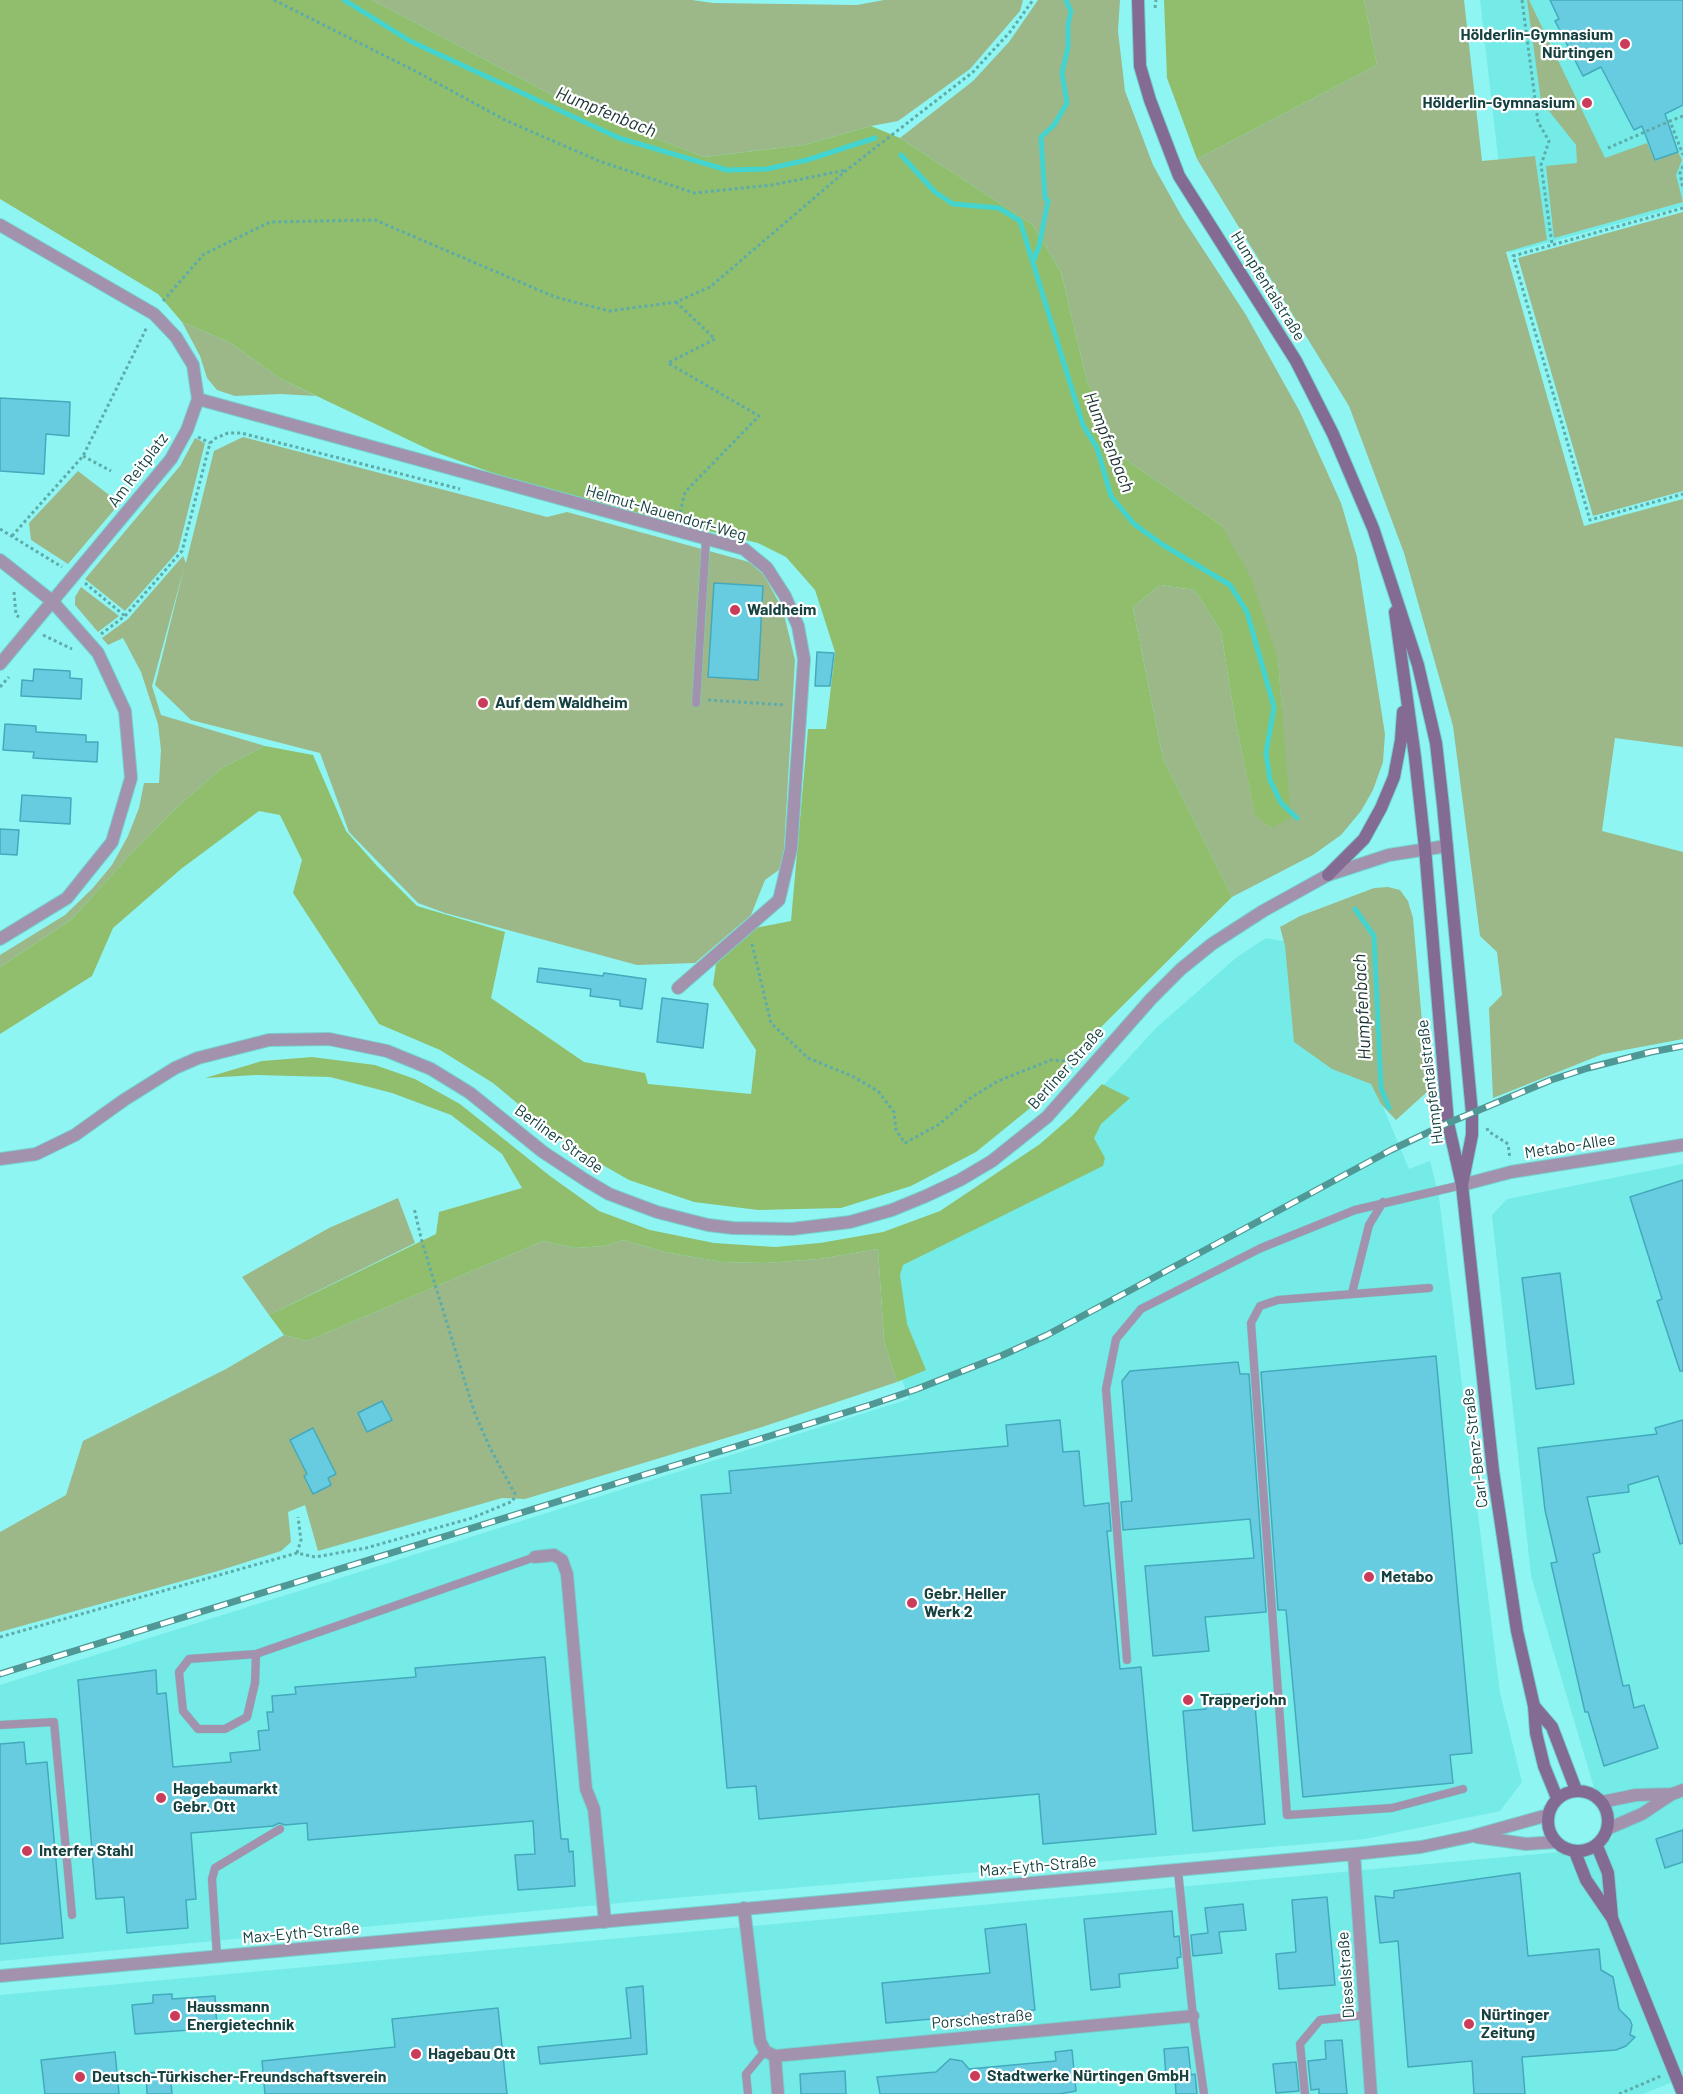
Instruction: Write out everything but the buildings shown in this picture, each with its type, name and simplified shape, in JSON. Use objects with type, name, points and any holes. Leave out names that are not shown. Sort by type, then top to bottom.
[{"type":"street","name":"Humpfentalstraße","points":[[1138,0],[1140,66],[1150,100],[1179,176],[1296,361],[1333,434],[1373,528],[1418,665],[1436,743],[1472,1113],[1472,1135],[1462,1185]]},
{"type":"street","name":"Am Reitplatz","points":[[0,225],[154,314],[176,337],[193,365],[198,399],[187,430],[171,459],[0,664]]},
{"type":"street","name":"Helmut-Nauendorf-Weg","points":[[198,399],[744,549],[767,568],[785,596],[798,626],[804,659],[791,849],[779,900],[678,988]]},
{"type":"street","points":[[0,560],[52,600],[98,653],[125,711],[131,778],[112,842],[67,898],[0,939]]},
{"type":"street","name":"Humpfentalstraße","points":[[1391,587],[1425,848],[1448,1123],[1462,1185]]},
{"type":"street","points":[[1328,875],[1364,838],[1381,808],[1394,777],[1401,740],[1404,681]]},
{"type":"street","name":"Berliner Straße","points":[[0,1159],[36,1154],[75,1135],[158,1078],[198,1058],[269,1040],[329,1039],[387,1051],[431,1069],[470,1093],[571,1172],[609,1194],[657,1212],[708,1225],[733,1228],[792,1229],[850,1222],[892,1210],[926,1196],[992,1161],[1047,1117],[1151,999],[1181,969],[1220,938],[1328,875],[1389,855],[1447,846]]},
{"type":"street","name":"Metabo-Allee","points":[[1462,1185],[1511,1172],[1683,1145]]},
{"type":"street","name":"Carl-Benz-Straße","points":[[1462,1185],[1493,1472],[1517,1631],[1534,1706],[1536,1733],[1544,1766],[1557,1798]]},
{"type":"street","points":[[535,1557],[554,1555],[562,1560],[567,1574],[586,1789],[594,1809],[605,1922]]},
{"type":"street","name":"Carl-Benz-Straße","points":[[1534,1706],[1552,1727],[1576,1790]]},
{"type":"street","points":[[1576,1790],[1590,1793],[1602,1802],[1608,1815],[1608,1829],[1597,1846],[1586,1851],[1575,1852],[1564,1849],[1556,1842],[1548,1830],[1548,1815],[1557,1798],[1576,1790]]},
{"type":"street","points":[[1602,1802],[1636,1795],[1677,1792]]},
{"type":"street","points":[[1608,1829],[1642,1814],[1677,1792]]},
{"type":"street","name":"Max-Eyth-Straße","points":[[0,1976],[1354,1854],[1421,1847],[1473,1836],[1548,1815]]},
{"type":"street","name":"Max-Eyth-Straße","points":[[1473,1836],[1526,1844],[1556,1842]]},
{"type":"street","points":[[1597,1846],[1608,1873],[1612,1918]]},
{"type":"street","points":[[1575,1852],[1586,1880],[1612,1918],[1683,2094]]},
{"type":"street","name":"Dieselstraße","points":[[1354,1854],[1371,2094]]},
{"type":"street","points":[[744,1908],[760,2041],[770,2054],[778,2094]]},
{"type":"street","name":"Porschestraße","points":[[770,2054],[1193,2016]]},
{"type":"lane","points":[[696,701],[705,539]]},
{"type":"lane","points":[[1127,1660],[1106,1389],[1116,1339],[1141,1309],[1261,1248],[1355,1210],[1462,1185]]},
{"type":"lane","points":[[1352,1293],[1369,1225],[1383,1202]]},
{"type":"lane","points":[[1429,1288],[1278,1300],[1260,1306],[1251,1323],[1287,1815],[1392,1808],[1463,1789]]},
{"type":"lane","points":[[256,1654],[255,1683],[247,1717],[225,1729],[198,1729],[183,1711],[179,1672],[189,1659],[256,1654],[535,1557]]},
{"type":"lane","points":[[0,1725],[54,1722],[72,1915]]},
{"type":"lane","points":[[217,1957],[212,1879],[215,1868],[280,1829]]},
{"type":"lane","points":[[1178,1871],[1193,2016],[1204,2094]]},
{"type":"lane","points":[[1305,2094],[1300,2044],[1320,2020],[1365,2015]]},
{"type":"lane","points":[[748,2094],[746,2074],[770,2054]]},
{"type":"path","points":[[274,0],[417,72],[505,120],[599,161],[694,193],[772,184],[848,170]]},
{"type":"path","points":[[12,536],[83,456],[154,314],[204,254],[270,222],[375,220],[555,297],[609,311],[676,302],[710,287],[848,170],[973,72],[1010,32],[1033,0]]},
{"type":"path","points":[[1155,13],[1156,0]]},
{"type":"path","points":[[1522,0],[1538,122],[1549,141],[1541,165],[1552,244]]},
{"type":"path","points":[[1608,148],[1683,116]]},
{"type":"path","points":[[1670,121],[1683,154]]},
{"type":"path","points":[[1683,166],[1680,173],[1683,189]]},
{"type":"path","points":[[1683,208],[1513,256],[1590,520],[1683,494]]},
{"type":"path","points":[[676,302],[715,339],[668,363],[759,416],[685,492],[676,531]]},
{"type":"path","points":[[14,589],[16,615],[30,627],[76,650],[89,643],[125,616],[182,551],[210,443],[222,435],[241,433],[465,490]]},
{"type":"path","points":[[83,456],[111,471]]},
{"type":"path","points":[[0,529],[74,575],[125,616]]},
{"type":"path","points":[[696,701],[802,706]]},
{"type":"path","points":[[747,927],[771,1023],[808,1058],[852,1076],[879,1091],[894,1112],[896,1130],[905,1143],[938,1125],[969,1098],[998,1081],[1051,1060],[1067,1060]]},
{"type":"path","points":[[1486,1119],[1488,1131],[1508,1144],[1511,1172]]},
{"type":"path","points":[[0,1637],[297,1553],[315,1557],[366,1548],[472,1518],[513,1501],[515,1494],[490,1448],[474,1411],[422,1242],[414,1208]]},
{"type":"path","points":[[297,1553],[300,1540],[298,1517]]},
{"type":"path","points":[[1618,2094],[1674,2071]]},
{"type":"shaded area","name":"Hölderlin-Gymnasium","points":[[1480,0],[1683,0],[1683,206],[1509,253]]},
{"type":"shaded area","points":[[1266,938],[1293,943],[1373,1083],[1409,1169],[1430,1161],[1439,1197],[1500,1693],[1522,1782],[1500,1811],[1365,1839],[663,1899],[0,1961],[0,1685],[909,1399],[888,1341],[888,1253],[1059,1134],[1156,1028],[1237,957]]},
{"type":"shaded area","points":[[1683,1164],[1683,2078],[1643,2094],[0,2094],[0,1995],[1571,1851],[1613,1838],[1595,1791],[1531,1576],[1492,1215],[1507,1199]]},
{"type":"green space","points":[[0,0],[372,0],[575,107],[704,157],[804,145],[871,126],[900,138],[1033,225],[1061,272],[1087,381],[1122,457],[1221,525],[1251,578],[1278,660],[1291,818],[1271,828],[1255,815],[1235,719],[1221,632],[1195,590],[1160,585],[1133,607],[1163,759],[1232,897],[1097,1031],[1029,1109],[976,1152],[911,1186],[841,1208],[758,1210],[694,1202],[629,1180],[566,1144],[493,1083],[440,1050],[379,1024],[293,893],[302,860],[280,815],[259,811],[181,869],[113,928],[92,976],[0,1034],[0,967],[72,919],[176,808],[222,768],[265,746],[313,755],[346,831],[417,906],[505,932],[491,998],[584,1062],[645,1073],[648,1084],[751,1094],[756,1050],[713,985],[716,964],[755,928],[791,921],[808,729],[826,729],[835,652],[815,590],[786,557],[758,543],[537,489],[432,451],[281,379],[229,342],[182,322],[158,294],[0,199]]},
{"type":"green space","points":[[372,0],[692,0],[713,3],[857,5],[884,0],[1023,0],[1020,11],[970,69],[898,121],[871,126],[804,145],[704,157],[575,107]]},
{"type":"green space","points":[[1038,0],[1120,0],[1118,31],[1125,91],[1153,165],[1182,217],[1246,315],[1300,412],[1341,503],[1357,557],[1385,734],[1383,762],[1373,790],[1361,811],[1341,835],[1313,855],[1232,897],[1163,759],[1133,607],[1160,585],[1195,590],[1221,632],[1235,719],[1255,814],[1271,828],[1282,712],[1278,660],[1221,525],[1122,457],[1087,381],[1061,272],[1033,225],[900,138],[973,81],[1009,42]]},
{"type":"green space","points":[[1164,0],[1364,0],[1377,65],[1197,159],[1167,78]]},
{"type":"green space","points":[[1364,0],[1464,0],[1482,161],[1535,156],[1547,240],[1506,252],[1584,526],[1683,499],[1683,747],[1615,738],[1602,831],[1683,852],[1683,1039],[1603,1054],[1493,1098],[1489,1008],[1502,995],[1497,952],[1480,936],[1453,726],[1404,553],[1349,406],[1197,159],[1377,65]]},
{"type":"green space","points":[[1527,0],[1605,158],[1647,143],[1655,161],[1678,152],[1682,160],[1676,175],[1683,202],[1554,238],[1546,166],[1577,163],[1576,145],[1541,101]]},
{"type":"green space","points":[[1683,212],[1683,491],[1593,516],[1518,258]]},
{"type":"green space","points":[[182,322],[229,342],[281,379],[316,396],[280,394],[235,396],[217,390],[207,378],[200,356]]},
{"type":"green space","name":"Auf dem Waldheim","points":[[243,437],[547,517],[567,512],[749,562],[764,575],[783,610],[795,660],[783,867],[765,880],[751,915],[695,963],[637,965],[445,913],[418,903],[349,832],[320,753],[191,720],[155,685],[184,568],[152,686],[161,715],[265,746],[222,768],[176,808],[72,919],[0,967],[0,955],[65,915],[92,889],[112,865],[128,836],[139,808],[144,783],[159,783],[161,750],[158,724],[141,672],[123,638],[108,645],[102,638],[128,619],[183,556],[186,563],[214,451]]},
{"type":"green space","points":[[195,438],[205,443],[178,551],[125,611],[85,579],[180,466]]},
{"type":"green space","points":[[78,471],[113,498],[114,510],[68,564],[31,540],[29,523]]},
{"type":"green space","points":[[81,587],[119,616],[98,632],[75,605],[75,597]]},
{"type":"green space","points":[[1388,887],[1400,890],[1408,901],[1413,918],[1428,1091],[1396,1120],[1381,1104],[1371,1084],[1332,1069],[1294,1042],[1285,946],[1280,927],[1300,916],[1374,888]]},
{"type":"green space","points":[[312,1057],[375,1065],[415,1079],[460,1104],[550,1176],[599,1211],[650,1230],[714,1243],[775,1247],[820,1243],[883,1232],[940,1211],[1040,1144],[1072,1116],[1102,1084],[1130,1098],[1101,1124],[1094,1138],[1105,1158],[1103,1166],[903,1265],[900,1275],[907,1324],[926,1370],[897,1382],[884,1341],[878,1249],[819,1259],[766,1263],[722,1262],[665,1252],[623,1240],[604,1246],[575,1248],[543,1241],[307,1341],[284,1335],[269,1315],[436,1234],[439,1212],[522,1188],[502,1154],[451,1115],[392,1093],[330,1077],[256,1075],[205,1078],[262,1061]]},
{"type":"green space","points":[[398,1198],[415,1243],[269,1315],[242,1277],[329,1228]]},
{"type":"green space","points":[[623,1240],[665,1252],[722,1262],[766,1263],[819,1259],[878,1249],[884,1341],[897,1382],[762,1427],[525,1499],[502,1498],[318,1551],[305,1505],[288,1512],[291,1542],[281,1551],[0,1632],[0,1532],[66,1495],[83,1441],[226,1369],[284,1335],[307,1341],[543,1241],[575,1248],[604,1246]]},
{"type":"waterway","name":"Humpfenbach","points":[[344,0],[410,41],[619,138],[727,170],[767,169],[807,160],[875,138]]},
{"type":"waterway","points":[[1033,262],[1039,246],[1048,201],[1045,198],[1041,137],[1054,125],[1067,103],[1062,73],[1068,47],[1068,24],[1071,12],[1066,0]]},
{"type":"waterway","name":"Humpfenbach","points":[[901,155],[935,192],[953,204],[999,208],[1020,221],[1083,425],[1097,448],[1111,496],[1134,524],[1163,545],[1230,585],[1247,612],[1274,707],[1266,753],[1270,780],[1281,803],[1297,818]]},
{"type":"waterway","name":"Humpfenbach","points":[[1355,909],[1374,936],[1381,1088],[1389,1108]]},
{"type":"railway","points":[[0,1674],[917,1389],[1047,1335],[1391,1150],[1448,1123],[1551,1080],[1588,1068],[1683,1046]]},
{"type":"place","name":"Hölderlin-Gymnasium Nürtingen","points":[[1625,44]]},
{"type":"place","name":"Hölderlin-Gymnasium","points":[[1587,103]]},
{"type":"place","name":"Waldheim","points":[[735,610]]},
{"type":"place","name":"Auf dem Waldheim","points":[[483,703]]},
{"type":"place","name":"Metabo","points":[[1369,1577]]},
{"type":"place","name":"Gebr. Heller Werk 2","points":[[912,1603]]},
{"type":"place","name":"Trapperjohn","points":[[1188,1700]]},
{"type":"place","name":"Hagebaumarkt Gebr. Ott","points":[[161,1798]]},
{"type":"place","name":"Interfer Stahl","points":[[27,1851]]},
{"type":"place","name":"Haussmann Energietechnik","points":[[175,2016]]},
{"type":"place","name":"Nürtinger Zeitung","points":[[1469,2024]]},
{"type":"place","name":"Hagebau Ott","points":[[416,2054]]},
{"type":"place","name":"Stadtwerke Nürtingen GmbH","points":[[975,2076]]},
{"type":"place","name":"Deutsch-Türkischer-Freundschaftsverein","points":[[80,2077]]}]
